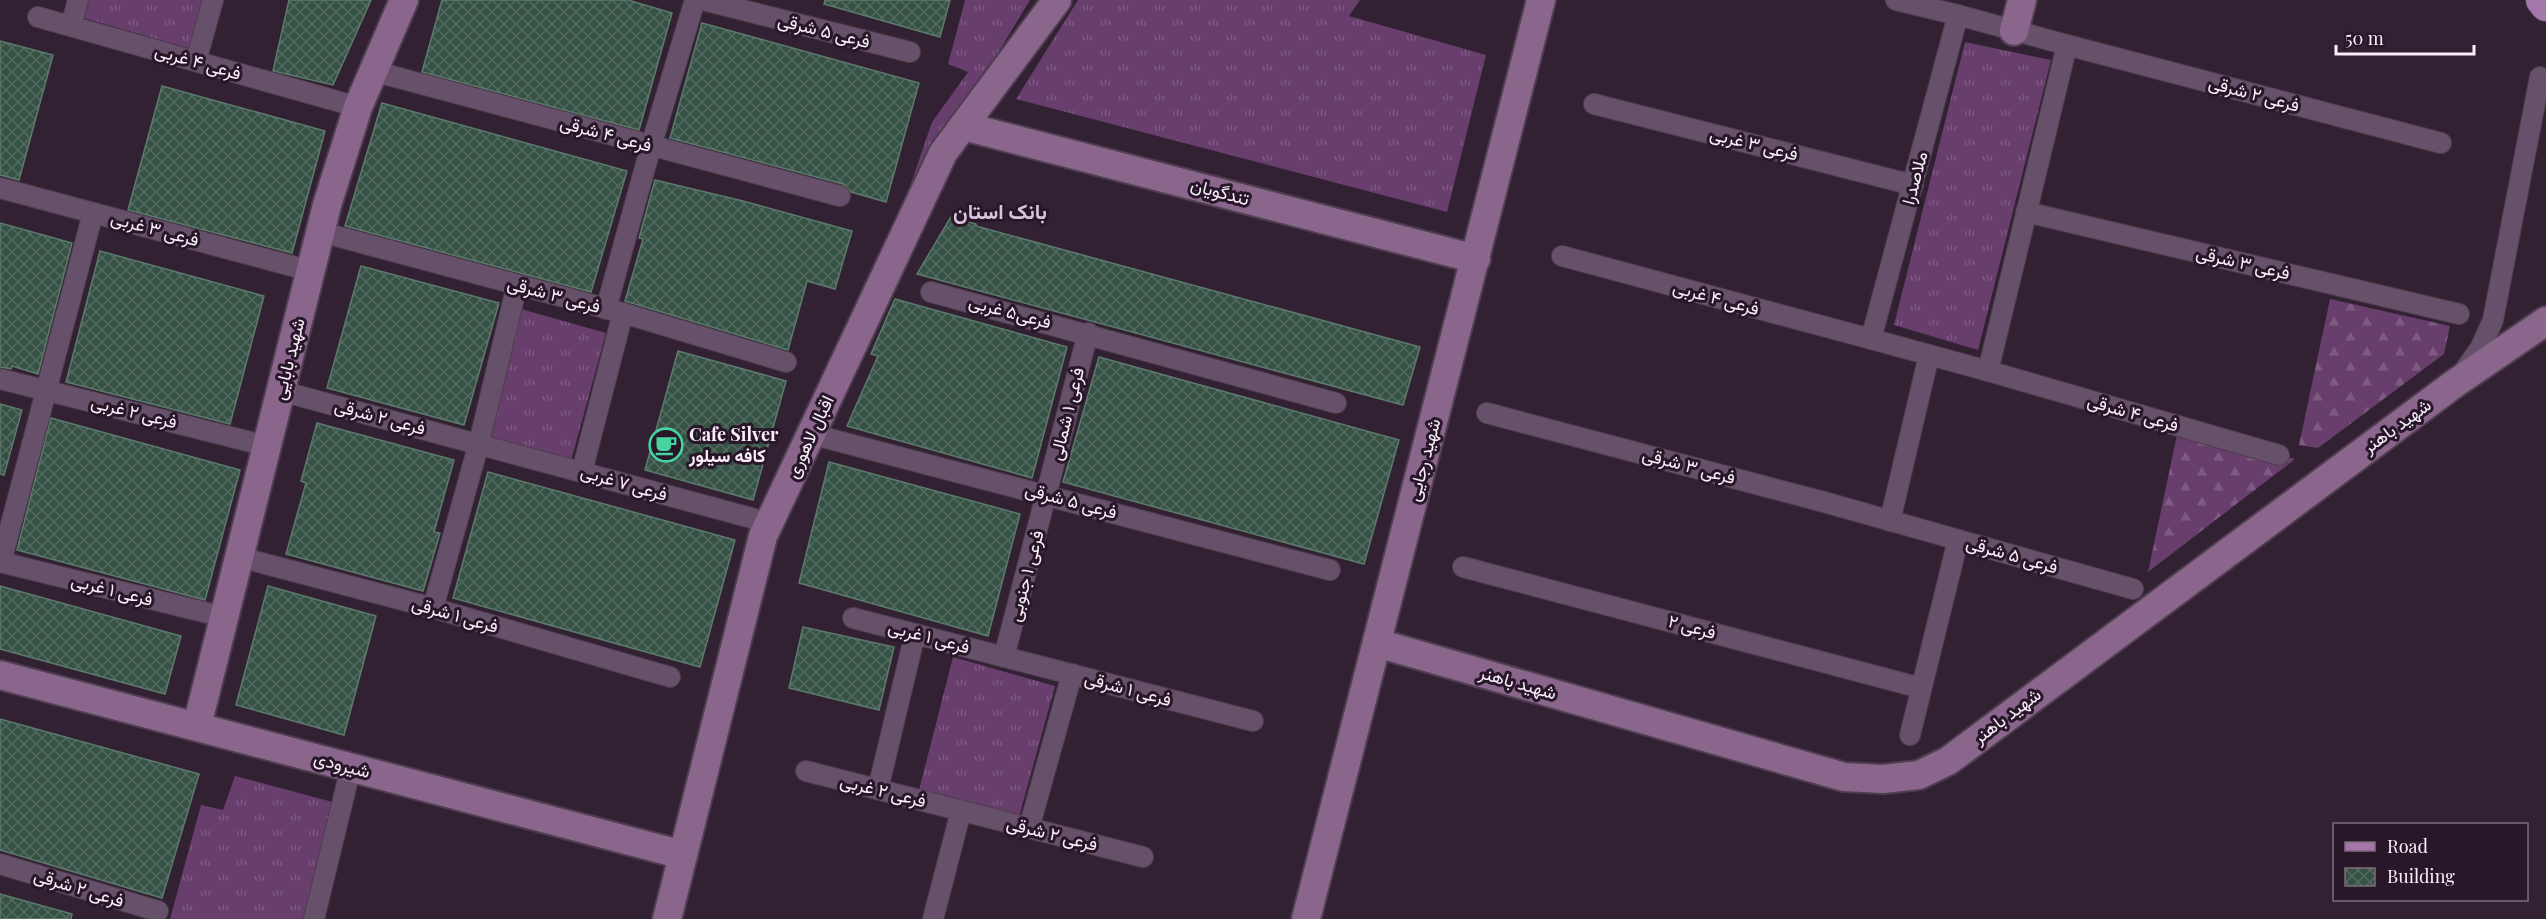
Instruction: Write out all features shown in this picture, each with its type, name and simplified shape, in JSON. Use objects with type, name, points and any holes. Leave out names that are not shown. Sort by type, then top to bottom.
[{"type":"main road","points":[[2542,0],[2546,5]]},
{"type":"street","points":[[71,26],[78,0]]},
{"type":"street","points":[[196,61],[213,0]]},
{"type":"street","name":"شهید بابایی","points":[[197,726],[321,231],[358,107],[404,0]]},
{"type":"street","points":[[582,471],[614,311],[651,146],[695,0]]},
{"type":"street","name":"فرعی ۵ شرقی","points":[[703,0],[910,52]]},
{"type":"street","name":"اقبال لاهوری","points":[[667,919],[763,536],[943,153],[1057,0]]},
{"type":"street","name":"شهید رجایی","points":[[1306,919],[1541,0]]},
{"type":"street","points":[[1871,339],[1988,371],[2067,45],[1896,0]]},
{"type":"street","points":[[2014,31],[2022,0]]},
{"type":"street","name":"ملاصدرا","points":[[1871,339],[1958,15]]},
{"type":"street","name":"فرعی ۴ غربی","points":[[38,17],[358,107]]},
{"type":"street","name":"فرعی ۲ شرقی","points":[[2067,45],[2441,143]]},
{"type":"street","name":"فرعی ۴ شرقی","points":[[373,71],[840,196]]},
{"type":"street","points":[[2454,384],[2481,347],[2493,320],[2540,77]]},
{"type":"street","name":"فرعی ۳ غربی","points":[[1594,104],[1913,185]]},
{"type":"street","name":"تندگویان","points":[[963,126],[1476,259]]},
{"type":"street","name":"فرعی ۳ غربی","points":[[0,188],[311,271]]},
{"type":"street","name":"فرعی ۳ شرقی","points":[[2026,212],[2459,314]]},
{"type":"street","points":[[1,562],[93,213]]},
{"type":"street","name":"فرعی ۳ شرقی","points":[[321,231],[614,311],[786,362]]},
{"type":"street","name":"فرعی ۴ غربی","points":[[1562,256],[1871,339]]},
{"type":"street","points":[[433,608],[479,443],[517,285]]},
{"type":"street","name":"فرعی۵ غربی","points":[[931,292],[1088,333]]},
{"type":"street","name":"شهید باهنر","points":[[1377,643],[1844,777],[1883,779],[1919,775],[1948,761],[2454,384],[2546,321]]},
{"type":"street","points":[[1088,333],[1336,402]]},
{"type":"street","name":"فرعی ۱ شمالی","points":[[1047,495],[1088,333]]},
{"type":"street","points":[[1890,521],[1929,355]]},
{"type":"street","name":"فرعی ۴ شرقی","points":[[1988,371],[2279,455]]},
{"type":"street","name":"فرعی ۲ غربی","points":[[0,379],[267,446]]},
{"type":"street","name":"فرعی ۲ شرقی","points":[[281,391],[479,443]]},
{"type":"street","name":"فرعی ۳ شرقی","points":[[1487,413],[1890,521]]},
{"type":"street","name":"فرعی ۵ شرقی","points":[[811,434],[1330,570]]},
{"type":"street","name":"فرعی ۷ غربی","points":[[479,443],[770,523]]},
{"type":"street","name":"فرعی ۱ جنوبی","points":[[1004,657],[1047,495]]},
{"type":"street","name":"فرعی ۵ شرقی","points":[[1890,521],[2133,589]]},
{"type":"street","points":[[1910,735],[1958,540]]},
{"type":"street","name":"فرعی ۱ شرقی","points":[[239,557],[433,608],[670,677]]},
{"type":"street","name":"فرعی ۱ غربی","points":[[1,562],[224,617]]},
{"type":"street","name":"فرعی ۲","points":[[1463,567],[1921,688]]},
{"type":"street","name":"فرعی ۱ غربی","points":[[853,618],[1004,657]]},
{"type":"street","points":[[878,789],[915,634]]},
{"type":"street","name":"فرعی ۱ شرقی","points":[[1004,657],[1253,721]]},
{"type":"street","points":[[1029,828],[1072,674]]},
{"type":"street","name":"شیرودی","points":[[0,675],[683,855]]},
{"type":"street","points":[[314,919],[351,767]]},
{"type":"street","name":"فرعی ۲ غربی","points":[[806,771],[961,811]]},
{"type":"street","points":[[933,919],[961,811]]},
{"type":"street","name":"فرعی ۲ شرقی","points":[[961,811],[1143,857]]},
{"type":"street","name":"فرعی ۲ شرقی","points":[[0,864],[158,911]]},
{"type":"green space","points":[[85,0],[203,0],[191,49],[80,17]]},
{"type":"green space","points":[[965,0],[1030,0],[901,213],[932,122],[968,72],[948,64]]},
{"type":"green space","points":[[1078,0],[1360,0],[1349,16],[1486,55],[1447,212],[1016,99]]},
{"type":"green space","points":[[1965,42],[2051,60],[1978,350],[1894,325]]},
{"type":"green space","points":[[2330,299],[2450,326],[2444,354],[2318,448],[2299,445]]},
{"type":"green space","points":[[521,309],[606,333],[571,461],[486,438]]},
{"type":"green space","points":[[2178,430],[2295,459],[2148,572]]},
{"type":"green space","points":[[953,657],[1055,686],[1019,817],[919,790]]},
{"type":"green space","points":[[235,776],[340,804],[311,919],[170,919],[201,805],[223,810]]},
{"type":"building","points":[[289,0],[371,0],[333,85],[273,71]]},
{"type":"building","points":[[442,0],[628,0],[672,13],[639,130],[422,72]]},
{"type":"building","points":[[825,0],[950,0],[940,37],[824,4]]},
{"type":"building","points":[[702,23],[919,83],[886,202],[851,192],[843,184],[670,138]]},
{"type":"building","points":[[0,41],[53,55],[19,180],[0,175]]},
{"type":"building","points":[[162,86],[325,131],[292,253],[128,210]]},
{"type":"building","points":[[382,103],[627,171],[591,292],[345,226]]},
{"type":"building","points":[[655,180],[852,231],[835,289],[807,281],[788,350],[625,301],[643,239],[639,238]]},
{"type":"building","points":[[951,217],[976,224],[976,226],[1420,347],[1403,405],[917,274]]},
{"type":"building","points":[[0,223],[72,243],[38,374],[12,366],[11,369],[0,367]]},
{"type":"building","points":[[100,251],[264,296],[230,424],[66,382]]},
{"type":"building","points":[[361,266],[499,303],[464,425],[327,388]]},
{"type":"building","points":[[895,299],[1067,347],[1032,478],[847,426],[878,356],[871,354]]},
{"type":"building","points":[[678,351],[786,381],[753,500],[645,470]]},
{"type":"building","points":[[1099,357],[1399,440],[1364,564],[1063,482]]},
{"type":"building","points":[[0,404],[22,410],[4,475],[0,474]]},
{"type":"building","points":[[51,418],[240,470],[205,600],[17,550]]},
{"type":"building","points":[[317,423],[454,460],[434,532],[440,533],[423,591],[286,554],[306,483],[301,481]]},
{"type":"building","points":[[829,462],[1020,514],[988,636],[799,583]]},
{"type":"building","points":[[488,472],[735,540],[700,667],[453,598]]},
{"type":"building","points":[[0,586],[181,636],[165,694],[0,649]]},
{"type":"building","points":[[268,586],[376,616],[344,735],[236,705]]},
{"type":"building","points":[[803,627],[894,647],[879,710],[789,688]]},
{"type":"building","points":[[0,719],[199,774],[162,898],[0,850]]},
{"type":"building","points":[[0,894],[72,914],[71,919],[0,919]]},
{"type":"place","name":"Cafe Silver کافه سیلور","points":[[666,445]]},
{"type":"district","name":"بانک استان","points":[[1000,212]]}]
